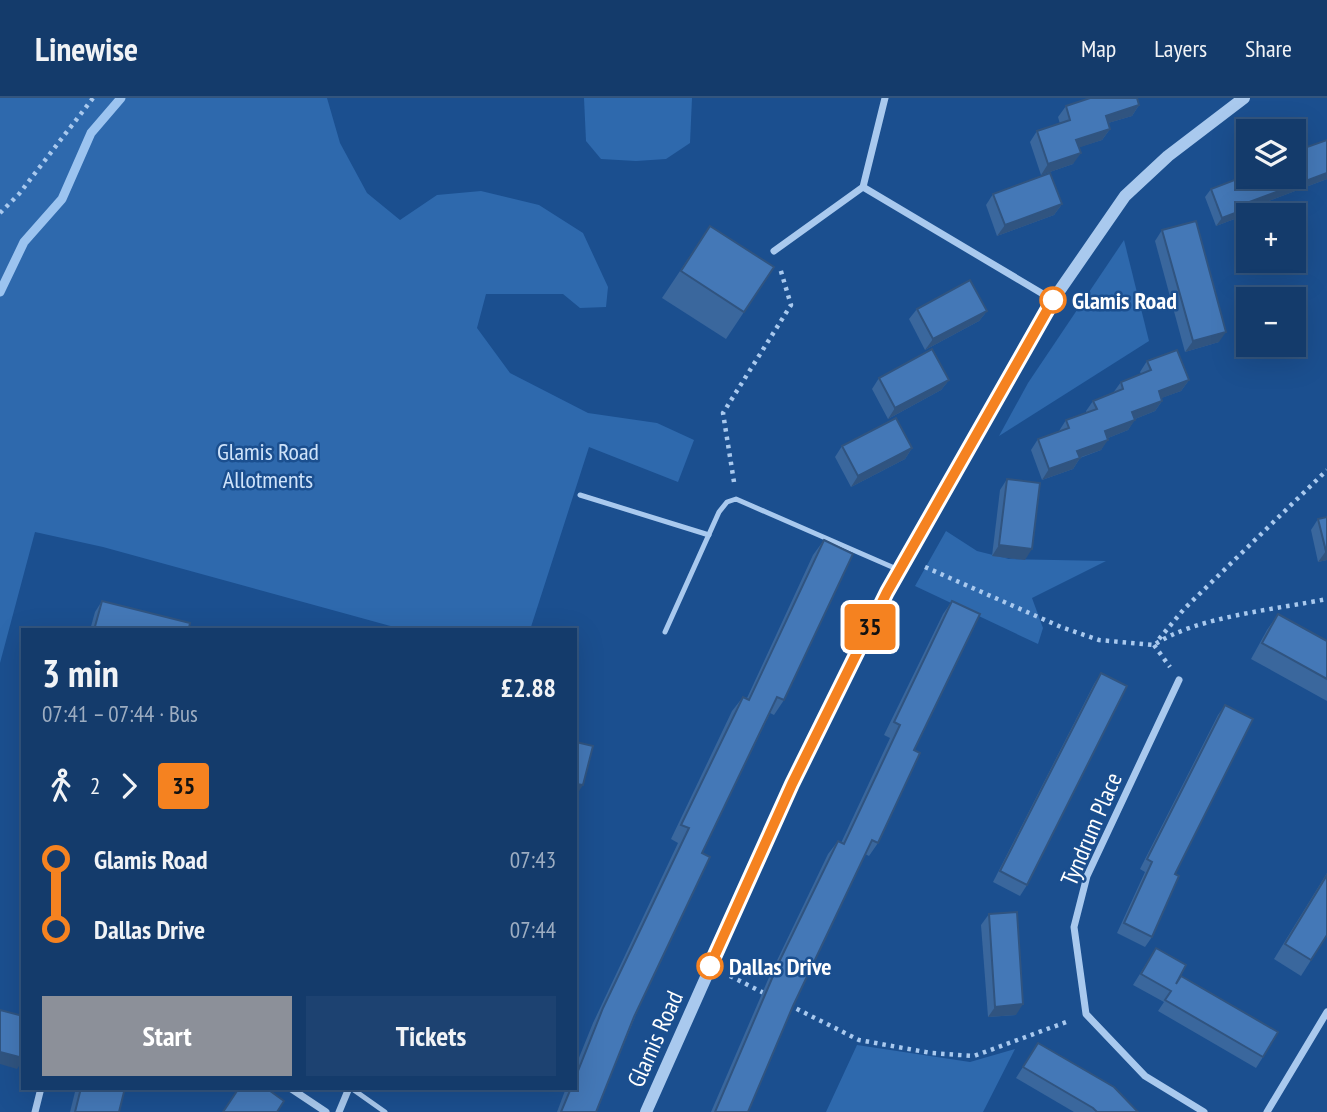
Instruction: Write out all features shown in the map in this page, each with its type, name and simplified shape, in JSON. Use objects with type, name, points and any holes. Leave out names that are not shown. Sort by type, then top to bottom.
[{"type":"street","points":[[774,251],[863,187],[885,98]]},
{"type":"street","name":"Glamis Road","points":[[646,1112],[792,784],[902,564],[1053,300],[1125,196],[1168,156],[1244,98]]},
{"type":"street","points":[[863,187],[1053,300]]},
{"type":"street","name":"Tyndrum Place","points":[[1086,1014],[1074,927],[1087,876],[1179,680]]},
{"type":"street","points":[[1267,1112],[1327,1012]]},
{"type":"street","points":[[1086,1014],[1145,1076],[1204,1112]]},
{"type":"street","points":[[34,1112],[40,1090]]},
{"type":"street","points":[[293,1090],[326,1112]]},
{"type":"street","points":[[339,1112],[349,1090]]},
{"type":"lane","points":[[580,495],[709,535]]},
{"type":"lane","points":[[664,632],[719,512],[727,502],[736,499],[902,564]]},
{"type":"lane","points":[[353,1090],[385,1112]]},
{"type":"path","points":[[0,213],[19,194],[93,98]]},
{"type":"path","points":[[736,499],[723,413],[792,305],[774,251]]},
{"type":"path","points":[[1154,645],[1184,609],[1327,470]]},
{"type":"path","points":[[902,564],[1099,640],[1154,645],[1169,634],[1196,626],[1327,598]]},
{"type":"path","points":[[1269,611],[1281,618]]},
{"type":"path","points":[[1154,645],[1179,680]]},
{"type":"path","points":[[710,966],[772,997]]},
{"type":"path","points":[[785,1003],[859,1040],[931,1053],[974,1056],[1086,1014]]},
{"type":"green space","name":"Glamis Road Allotments","points":[[0,98],[327,98],[340,143],[367,193],[400,220],[437,195],[481,191],[539,205],[583,233],[608,287],[606,307],[580,308],[563,294],[486,294],[477,328],[510,373],[588,413],[657,423],[694,440],[678,482],[589,447],[531,628],[398,628],[103,547],[35,532],[0,663]]},
{"type":"green space","points":[[584,98],[692,98],[690,143],[666,159],[601,159],[586,141]]},
{"type":"green space","points":[[1124,240],[1149,341],[999,436],[1028,383]]},
{"type":"green space","points":[[946,531],[977,551],[1009,559],[1106,561],[1032,598],[1043,628],[1038,644],[915,586]]},
{"type":"green space","points":[[857,1045],[970,1062],[1015,1049],[983,1112],[826,1112]]},
{"type":"building","points":[[1090,98],[1137,98],[1139,105],[1106,116],[1110,129],[1076,140],[1081,153],[1048,164],[1037,131],[1070,120],[1066,106]]},
{"type":"building","points":[[1327,140],[1327,173],[1306,181],[1306,147]]},
{"type":"building","points":[[1050,173],[1062,204],[1005,225],[993,194]]},
{"type":"building","points":[[1236,180],[1236,189],[1284,189],[1249,203],[1236,203],[1236,213],[1222,218],[1211,189]]},
{"type":"building","points":[[1196,221],[1226,332],[1193,341],[1162,230]]},
{"type":"building","points":[[710,226],[774,267],[744,312],[681,271]]},
{"type":"building","points":[[970,280],[987,311],[933,339],[917,309]]},
{"type":"building","points":[[932,349],[949,380],[895,408],[879,378]]},
{"type":"building","points":[[1177,350],[1189,380],[1159,391],[1162,401],[1132,412],[1135,420],[1105,431],[1108,440],[1077,451],[1080,458],[1049,469],[1038,439],[1069,428],[1066,420],[1097,409],[1093,401],[1123,389],[1121,382],[1151,370],[1147,361]]},
{"type":"building","points":[[896,418],[912,448],[858,476],[842,446]]},
{"type":"building","points":[[1007,479],[1040,483],[1032,549],[999,545]]},
{"type":"building","points":[[1327,517],[1327,551],[1326,551],[1318,519]]},
{"type":"building","points":[[824,540],[853,554],[784,700],[777,697],[702,853],[710,857],[634,1017],[596,1112],[561,1112],[570,1090],[577,1090],[577,1073],[603,1008],[689,828],[681,825],[743,697],[749,700]]},
{"type":"building","points":[[102,601],[190,623],[189,628],[95,628]]},
{"type":"building","points":[[952,601],[980,614],[914,750],[920,753],[878,843],[872,840],[793,1006],[748,1112],[715,1112],[779,962],[838,841],[844,844],[900,725],[894,722]]},
{"type":"building","points":[[1278,614],[1327,641],[1327,679],[1262,643]]},
{"type":"building","points":[[1101,673],[1127,686],[1027,885],[1000,871]]},
{"type":"building","points":[[1225,705],[1253,719],[1175,874],[1179,876],[1152,937],[1124,923],[1152,862],[1147,859]]},
{"type":"building","points":[[577,742],[593,746],[583,785],[577,784]]},
{"type":"building","points":[[1327,875],[1327,935],[1311,960],[1285,944]]},
{"type":"building","points":[[1017,912],[1023,1004],[995,1007],[989,914]]},
{"type":"building","points":[[1156,948],[1186,965],[1176,984],[1181,976],[1278,1032],[1263,1057],[1165,1000],[1171,991],[1141,974]]},
{"type":"building","points":[[0,1010],[21,1015],[21,1057],[0,1052]]},
{"type":"building","points":[[1038,1043],[1114,1087],[1138,1112],[1097,1112],[1023,1067]]},
{"type":"building","points":[[80,1090],[124,1090],[119,1112],[75,1112]]},
{"type":"building","points":[[238,1090],[269,1090],[284,1101],[277,1112],[223,1112]]},
{"type":"waterway","points":[[0,292],[24,242],[62,199],[91,133],[121,98]]},
{"type":"bus line","name":"35","points":[[710,966],[792,784],[887,592],[1053,300]]},
{"type":"place","name":"Glamis Road","points":[[1053,300]]},
{"type":"place","name":"Dallas Drive","points":[[710,966]]}]
